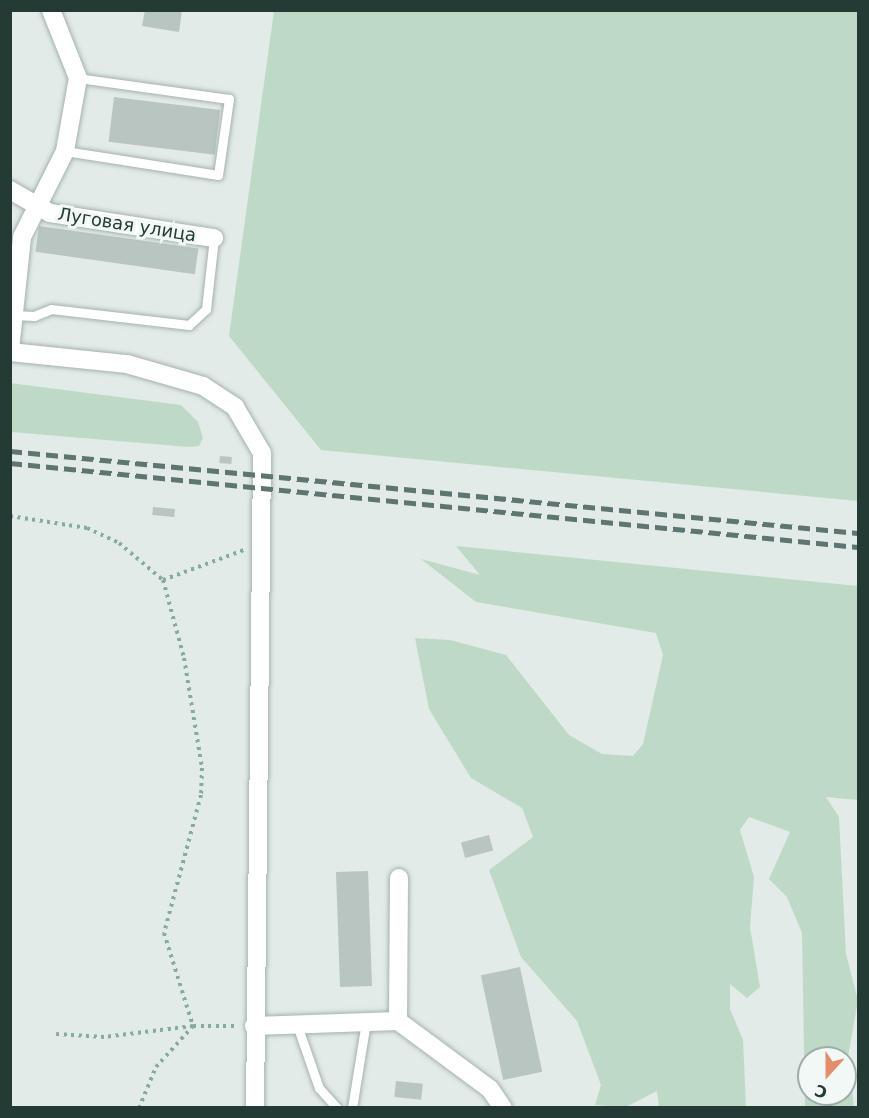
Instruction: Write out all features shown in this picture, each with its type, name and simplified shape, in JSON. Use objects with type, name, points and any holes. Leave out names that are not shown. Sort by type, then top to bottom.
[{"type":"street","points":[[51,10],[78,78],[65,151],[22,237],[10,351],[151,368],[222,397],[249,424],[262,453],[264,542],[254,1026],[255,1107]]},
{"type":"street","name":"Луговая улица","points":[[10,190],[36,207],[214,238]]},
{"type":"street","points":[[398,1021],[399,878]]},
{"type":"street","points":[[254,1026],[398,1021],[490,1089],[503,1107]]},
{"type":"lane","points":[[65,151],[218,175],[229,99],[78,78]]},
{"type":"lane","points":[[14,315],[34,316],[51,309],[189,325],[206,309],[214,238]]},
{"type":"lane","points":[[352,1107],[366,1022]]},
{"type":"lane","points":[[297,1025],[319,1088],[337,1107]]},
{"type":"path","points":[[10,516],[87,528],[119,543],[163,580],[184,658],[201,768],[201,795],[164,933],[193,1026]]},
{"type":"path","points":[[163,580],[264,542]]},
{"type":"path","points":[[139,1107],[156,1067],[193,1026]]},
{"type":"path","points":[[56,1034],[104,1037],[193,1026],[254,1026]]},
{"type":"green space","points":[[274,11],[858,11],[858,501],[321,450],[229,336]]},
{"type":"green space","points":[[10,383],[181,405],[198,422],[203,438],[199,446],[189,447],[11,432]]},
{"type":"green space","points":[[456,546],[858,586],[858,800],[826,797],[839,817],[846,954],[858,1000],[850,1046],[804,1046],[802,933],[787,897],[769,879],[790,832],[749,817],[740,830],[754,877],[750,927],[760,987],[747,998],[730,984],[730,1009],[743,1040],[746,1107],[659,1107],[657,1091],[626,1107],[595,1105],[601,1085],[577,1021],[521,957],[489,870],[533,837],[522,808],[471,778],[429,709],[415,638],[450,640],[506,655],[569,735],[602,754],[633,756],[643,744],[663,655],[656,633],[476,602],[421,559],[480,575]]},
{"type":"green space","points":[[805,1106],[854,1107],[805,1107]]},
{"type":"building","points":[[145,10],[182,10],[179,32],[142,26]]},
{"type":"building","points":[[114,97],[220,110],[215,155],[109,142]]},
{"type":"building","points":[[39,226],[198,248],[195,274],[35,252]]},
{"type":"building","points":[[220,456],[232,457],[231,464],[219,463]]},
{"type":"building","points":[[153,507],[175,509],[174,517],[152,515]]},
{"type":"building","points":[[489,835],[493,850],[465,858],[461,843]]},
{"type":"building","points":[[368,871],[372,986],[340,987],[336,872]]},
{"type":"building","points":[[520,967],[542,1072],[503,1080],[481,975]]},
{"type":"building","points":[[396,1081],[423,1084],[421,1100],[394,1097]]},
{"type":"railway","points":[[10,451],[858,533]]},
{"type":"railway","points":[[10,463],[858,547]]}]
